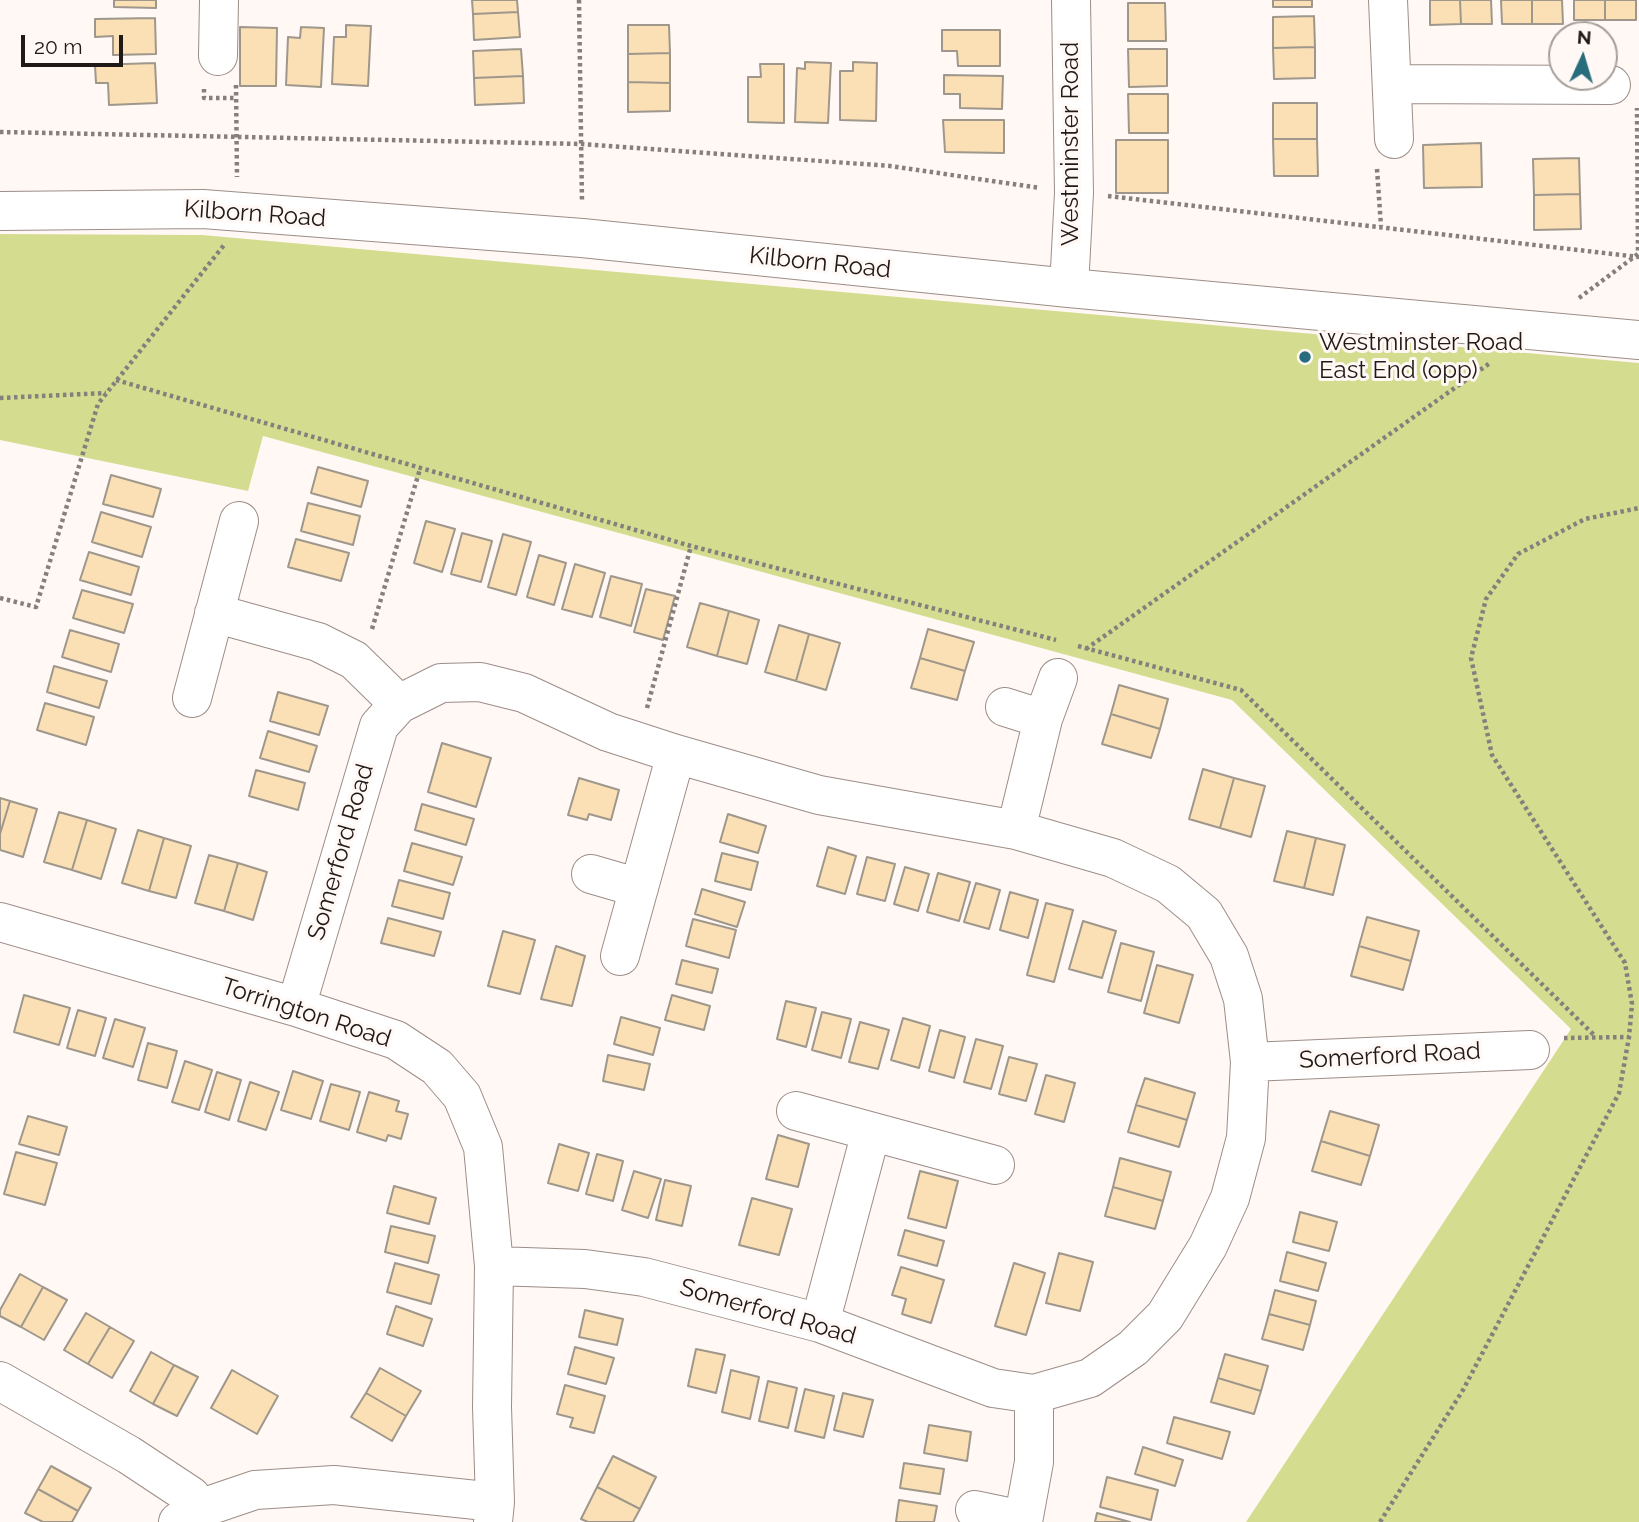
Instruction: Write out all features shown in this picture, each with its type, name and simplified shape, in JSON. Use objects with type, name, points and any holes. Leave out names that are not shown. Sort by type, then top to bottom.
[{"type":"street","points":[[218,56],[219,0]]},
{"type":"street","name":"Westminster Road","points":[[1069,288],[1074,193],[1072,0]]},
{"type":"street","points":[[1388,0],[1394,139]]},
{"type":"street","points":[[1393,84],[1624,92]]},
{"type":"street","name":"Kilborn Road","points":[[0,211],[202,209],[582,238],[1069,288],[1639,340]]},
{"type":"street","points":[[192,698],[239,522]]},
{"type":"street","points":[[214,613],[318,642],[354,660],[399,704]]},
{"type":"street","points":[[1016,830],[1043,719],[1064,655]]},
{"type":"street","name":"Somerford Road","points":[[296,1007],[379,726],[399,704],[441,683],[480,682],[524,693],[608,732],[819,795],[1016,830],[1113,858],[1168,884],[1204,914],[1229,956],[1243,999],[1250,1062],[1246,1138],[1230,1199],[1208,1246],[1165,1316],[1133,1348],[1090,1378],[1034,1394],[993,1388],[820,1323],[644,1277],[584,1269],[494,1266]]},
{"type":"street","points":[[1005,707],[1043,719]]},
{"type":"street","points":[[620,956],[676,754]]},
{"type":"street","points":[[591,874],[639,888]]},
{"type":"street","name":"Torrington Road","points":[[0,924],[296,1007],[396,1040],[437,1067],[462,1097],[483,1147],[494,1266],[494,1512]]},
{"type":"street","name":"Somerford Road","points":[[1250,1062],[1530,1050]]},
{"type":"street","points":[[796,1111],[995,1165]]},
{"type":"street","points":[[820,1323],[871,1132]]},
{"type":"street","points":[[0,1381],[129,1455],[191,1496],[189,1516],[255,1490],[334,1485],[494,1512]]},
{"type":"street","points":[[975,1510],[1023,1521],[1034,1462],[1034,1394]]},
{"type":"path","points":[[579,0],[582,238]]},
{"type":"path","points":[[0,598],[36,607],[98,404],[228,240],[228,193],[237,190],[236,65],[218,56]]},
{"type":"path","points":[[1535,331],[1637,257],[1624,92]]},
{"type":"path","points":[[0,132],[582,144],[890,166],[1074,193],[1637,257]]},
{"type":"path","points":[[1381,226],[1376,150],[1394,139]]},
{"type":"path","points":[[116,380],[1064,655],[1087,648],[1490,362]]},
{"type":"path","points":[[0,398],[107,393]]},
{"type":"path","points":[[354,660],[372,631],[420,469]]},
{"type":"path","points":[[1380,1522],[1463,1390],[1619,1093],[1629,1037],[1632,1004],[1625,963],[1492,755],[1471,658],[1486,599],[1518,554],[1585,519],[1639,508]]},
{"type":"path","points":[[638,741],[691,546]]},
{"type":"path","points":[[1064,655],[1081,675],[1087,648]]},
{"type":"path","points":[[1087,648],[1241,690],[1595,1037]]},
{"type":"path","points":[[1530,1050],[1531,1040],[1629,1037]]},
{"type":"green space","points":[[0,234],[202,235],[1639,363],[1639,1522],[1246,1522],[1571,1029],[1232,700],[263,436],[248,491],[0,440]]},
{"type":"building","points":[[114,0],[156,0],[156,8],[114,7]]},
{"type":"building","points":[[472,0],[517,0],[518,12],[473,14]]},
{"type":"building","points":[[1273,0],[1312,0],[1312,7],[1273,7]]},
{"type":"building","points":[[1430,0],[1460,0],[1461,24],[1430,25]]},
{"type":"building","points":[[1460,0],[1491,0],[1492,24],[1461,24]]},
{"type":"building","points":[[1501,0],[1532,0],[1532,24],[1502,24]]},
{"type":"building","points":[[1532,0],[1562,0],[1563,21],[1532,24]]},
{"type":"building","points":[[1574,0],[1605,0],[1605,20],[1574,20]]},
{"type":"building","points":[[1605,0],[1636,0],[1636,20],[1605,20]]},
{"type":"building","points":[[1128,3],[1165,3],[1166,41],[1128,41]]},
{"type":"building","points":[[518,12],[520,37],[474,40],[473,14]]},
{"type":"building","points":[[1314,16],[1315,47],[1273,48],[1273,17]]},
{"type":"building","points":[[155,18],[156,54],[113,55],[113,36],[95,37],[95,19]]},
{"type":"building","points":[[346,25],[371,26],[368,86],[332,84],[334,37],[346,37]]},
{"type":"building","points":[[628,25],[669,25],[670,53],[628,54]]},
{"type":"building","points":[[240,27],[277,28],[276,86],[240,86]]},
{"type":"building","points":[[301,27],[324,28],[321,87],[286,85],[288,37],[300,38]]},
{"type":"building","points":[[942,30],[1000,30],[1000,66],[958,66],[957,51],[942,51]]},
{"type":"building","points":[[1315,47],[1315,78],[1274,79],[1273,48]]},
{"type":"building","points":[[521,49],[523,76],[474,78],[473,51]]},
{"type":"building","points":[[1128,49],[1167,49],[1167,86],[1129,87]]},
{"type":"building","points":[[670,53],[670,83],[628,82],[628,54]]},
{"type":"building","points":[[805,62],[831,63],[828,123],[795,122],[797,68],[805,69]]},
{"type":"building","points":[[853,62],[877,63],[876,121],[840,120],[840,71],[853,71]]},
{"type":"building","points":[[155,63],[157,103],[109,105],[108,83],[96,83],[95,65]]},
{"type":"building","points":[[760,64],[784,64],[784,123],[748,122],[748,77],[761,77]]},
{"type":"building","points":[[944,75],[1003,76],[1002,109],[960,108],[960,94],[944,94]]},
{"type":"building","points":[[523,76],[524,103],[475,105],[474,78]]},
{"type":"building","points":[[628,82],[670,83],[670,111],[628,112]]},
{"type":"building","points":[[1128,94],[1168,94],[1168,133],[1129,133]]},
{"type":"building","points":[[1273,103],[1317,103],[1317,139],[1273,139]]},
{"type":"building","points":[[943,120],[1004,120],[1004,153],[945,152]]},
{"type":"building","points":[[1273,139],[1317,139],[1318,176],[1274,176]]},
{"type":"building","points":[[1116,140],[1168,140],[1168,193],[1116,193]]},
{"type":"building","points":[[1481,143],[1482,187],[1424,188],[1423,145]]},
{"type":"building","points":[[1579,158],[1580,194],[1534,195],[1533,159]]},
{"type":"building","points":[[1580,194],[1581,229],[1534,230],[1534,195]]},
{"type":"building","points":[[318,467],[368,481],[361,507],[311,493]]},
{"type":"building","points":[[111,475],[161,489],[153,517],[103,504]]},
{"type":"building","points":[[308,503],[360,516],[353,545],[301,531]]},
{"type":"building","points":[[101,512],[151,527],[142,557],[92,542]]},
{"type":"building","points":[[426,521],[455,529],[442,572],[414,563]]},
{"type":"building","points":[[462,533],[492,541],[481,582],[451,574]]},
{"type":"building","points":[[503,534],[531,542],[516,595],[488,587]]},
{"type":"building","points":[[296,539],[349,553],[341,581],[288,567]]},
{"type":"building","points":[[89,552],[139,567],[131,595],[80,580]]},
{"type":"building","points":[[539,555],[566,563],[554,605],[527,597]]},
{"type":"building","points":[[575,564],[605,573],[592,617],[562,609]]},
{"type":"building","points":[[611,576],[642,584],[631,626],[600,617]]},
{"type":"building","points":[[646,589],[675,596],[663,640],[634,632]]},
{"type":"building","points":[[82,590],[133,604],[124,633],[73,618]]},
{"type":"building","points":[[700,603],[729,611],[717,656],[687,647]]},
{"type":"building","points":[[729,611],[759,620],[747,664],[717,656]]},
{"type":"building","points":[[779,625],[809,634],[796,681],[765,672]]},
{"type":"building","points":[[928,629],[974,642],[965,671],[920,658]]},
{"type":"building","points":[[70,630],[119,644],[111,672],[62,657]]},
{"type":"building","points":[[809,634],[840,643],[826,690],[796,681]]},
{"type":"building","points":[[920,658],[965,671],[957,700],[911,688]]},
{"type":"building","points":[[54,666],[107,681],[99,708],[47,692]]},
{"type":"building","points":[[1119,685],[1168,699],[1160,729],[1111,714]]},
{"type":"building","points":[[278,692],[328,706],[319,735],[270,721]]},
{"type":"building","points":[[45,703],[94,717],[86,745],[37,730]]},
{"type":"building","points":[[1111,714],[1160,729],[1151,758],[1102,744]]},
{"type":"building","points":[[268,731],[317,746],[309,772],[260,758]]},
{"type":"building","points":[[442,743],[491,758],[476,807],[428,792]]},
{"type":"building","points":[[1203,769],[1234,778],[1220,828],[1189,819]]},
{"type":"building","points":[[256,770],[305,783],[298,810],[249,796]]},
{"type":"building","points":[[579,778],[619,790],[611,820],[589,814],[587,820],[568,815]]},
{"type":"building","points":[[1234,778],[1265,786],[1251,837],[1220,828]]},
{"type":"building","points":[[0,798],[10,801],[0,834]]},
{"type":"building","points":[[10,801],[37,809],[23,857],[0,850],[0,834]]},
{"type":"building","points":[[422,804],[474,819],[466,845],[415,830]]},
{"type":"building","points":[[59,812],[87,820],[72,870],[44,862]]},
{"type":"building","points":[[728,814],[766,826],[758,853],[720,842]]},
{"type":"building","points":[[87,820],[116,829],[101,879],[72,870]]},
{"type":"building","points":[[138,830],[164,838],[149,891],[122,883]]},
{"type":"building","points":[[1287,831],[1316,838],[1304,888],[1274,881]]},
{"type":"building","points":[[164,838],[191,846],[176,898],[149,891]]},
{"type":"building","points":[[1316,838],[1345,845],[1333,895],[1304,888]]},
{"type":"building","points":[[412,843],[462,857],[453,885],[404,871]]},
{"type":"building","points":[[828,847],[856,856],[845,894],[817,886]]},
{"type":"building","points":[[722,853],[758,862],[751,890],[715,881]]},
{"type":"building","points":[[209,855],[238,863],[224,911],[195,903]]},
{"type":"building","points":[[867,857],[895,864],[885,901],[857,894]]},
{"type":"building","points":[[238,863],[267,872],[253,920],[224,911]]},
{"type":"building","points":[[905,867],[929,874],[918,911],[894,904]]},
{"type":"building","points":[[938,873],[970,882],[959,921],[927,912]]},
{"type":"building","points":[[399,880],[450,893],[443,919],[392,906]]},
{"type":"building","points":[[976,883],[1000,890],[989,929],[964,922]]},
{"type":"building","points":[[702,889],[745,902],[737,927],[695,914]]},
{"type":"building","points":[[1010,892],[1038,900],[1028,938],[1000,930]]},
{"type":"building","points":[[1046,903],[1073,910],[1054,982],[1027,975]]},
{"type":"building","points":[[1367,917],[1419,931],[1411,961],[1359,946]]},
{"type":"building","points":[[388,918],[441,932],[434,956],[381,943]]},
{"type":"building","points":[[693,919],[736,930],[729,958],[686,946]]},
{"type":"building","points":[[1083,921],[1116,931],[1102,978],[1069,969]]},
{"type":"building","points":[[503,931],[535,940],[520,994],[488,986]]},
{"type":"building","points":[[1121,943],[1154,952],[1141,1001],[1108,992]]},
{"type":"building","points":[[556,946],[585,956],[572,1006],[541,999]]},
{"type":"building","points":[[1359,946],[1411,961],[1403,990],[1351,976]]},
{"type":"building","points":[[682,960],[718,969],[712,993],[676,984]]},
{"type":"building","points":[[1157,965],[1193,975],[1179,1023],[1144,1013]]},
{"type":"building","points":[[24,995],[70,1008],[59,1045],[14,1032]]},
{"type":"building","points":[[672,995],[710,1006],[704,1030],[665,1020]]},
{"type":"building","points":[[786,1001],[816,1008],[806,1047],[777,1039]]},
{"type":"building","points":[[78,1010],[106,1018],[95,1056],[67,1048]]},
{"type":"building","points":[[822,1012],[851,1019],[841,1058],[812,1050]]},
{"type":"building","points":[[621,1017],[660,1028],[653,1055],[614,1044]]},
{"type":"building","points":[[903,1018],[930,1026],[919,1068],[891,1060]]},
{"type":"building","points":[[115,1019],[145,1028],[133,1067],[103,1058]]},
{"type":"building","points":[[860,1022],[889,1030],[878,1069],[849,1062]]},
{"type":"building","points":[[940,1030],[965,1037],[954,1078],[929,1071]]},
{"type":"building","points":[[976,1039],[1003,1046],[991,1089],[964,1082]]},
{"type":"building","points":[[148,1043],[177,1051],[167,1088],[138,1080]]},
{"type":"building","points":[[608,1055],[650,1064],[644,1090],[603,1081]]},
{"type":"building","points":[[1009,1057],[1037,1064],[1026,1101],[999,1094]]},
{"type":"building","points":[[185,1061],[212,1070],[199,1110],[172,1102]]},
{"type":"building","points":[[293,1071],[323,1081],[311,1119],[281,1110]]},
{"type":"building","points":[[217,1072],[241,1080],[229,1120],[205,1112]]},
{"type":"building","points":[[1046,1075],[1075,1083],[1064,1122],[1035,1114]]},
{"type":"building","points":[[1145,1078],[1195,1093],[1187,1120],[1136,1105]]},
{"type":"building","points":[[250,1082],[279,1092],[266,1130],[238,1121]]},
{"type":"building","points":[[331,1084],[360,1092],[349,1130],[320,1121]]},
{"type":"building","points":[[369,1092],[399,1101],[396,1111],[408,1114],[401,1139],[388,1135],[386,1141],[357,1132]]},
{"type":"building","points":[[1136,1105],[1187,1120],[1179,1147],[1128,1132]]},
{"type":"building","points":[[1330,1111],[1379,1125],[1370,1156],[1321,1141]]},
{"type":"building","points":[[28,1116],[67,1127],[59,1155],[19,1144]]},
{"type":"building","points":[[778,1135],[809,1144],[798,1187],[766,1179]]},
{"type":"building","points":[[1321,1141],[1370,1156],[1361,1185],[1312,1171]]},
{"type":"building","points":[[559,1144],[589,1153],[578,1191],[548,1183]]},
{"type":"building","points":[[16,1152],[57,1163],[45,1205],[4,1194]]},
{"type":"building","points":[[597,1154],[623,1161],[613,1201],[586,1194]]},
{"type":"building","points":[[1120,1158],[1171,1172],[1163,1201],[1113,1187]]},
{"type":"building","points":[[634,1171],[661,1179],[648,1218],[622,1210]]},
{"type":"building","points":[[920,1171],[958,1181],[946,1228],[908,1218]]},
{"type":"building","points":[[665,1180],[691,1186],[682,1226],[656,1220]]},
{"type":"building","points":[[394,1186],[436,1198],[429,1224],[387,1213]]},
{"type":"building","points":[[1113,1187],[1163,1201],[1155,1229],[1105,1216]]},
{"type":"building","points":[[752,1198],[792,1209],[779,1255],[739,1245]]},
{"type":"building","points":[[1300,1212],[1337,1222],[1329,1251],[1293,1242]]},
{"type":"building","points":[[391,1226],[435,1236],[428,1263],[385,1252]]},
{"type":"building","points":[[905,1230],[944,1241],[937,1266],[898,1255]]},
{"type":"building","points":[[1287,1252],[1326,1263],[1318,1291],[1280,1281]]},
{"type":"building","points":[[1059,1253],[1093,1262],[1080,1311],[1046,1303]]},
{"type":"building","points":[[395,1263],[439,1275],[431,1304],[387,1292]]},
{"type":"building","points":[[1014,1263],[1045,1273],[1026,1335],[995,1326]]},
{"type":"building","points":[[901,1267],[944,1280],[931,1323],[902,1314],[906,1299],[892,1295]]},
{"type":"building","points":[[20,1274],[43,1287],[21,1327],[0,1316],[0,1310]]},
{"type":"building","points":[[43,1287],[67,1300],[44,1340],[21,1327]]},
{"type":"building","points":[[1275,1290],[1316,1301],[1310,1325],[1269,1314]]},
{"type":"building","points":[[396,1306],[432,1319],[423,1346],[387,1334]]},
{"type":"building","points":[[585,1310],[623,1319],[617,1345],[579,1337]]},
{"type":"building","points":[[86,1313],[110,1327],[88,1364],[64,1350]]},
{"type":"building","points":[[1269,1314],[1310,1325],[1303,1350],[1262,1339]]},
{"type":"building","points":[[110,1327],[134,1341],[112,1378],[88,1364]]},
{"type":"building","points":[[575,1347],[614,1358],[606,1384],[568,1374]]},
{"type":"building","points":[[696,1349],[725,1355],[716,1393],[688,1386]]},
{"type":"building","points":[[151,1352],[174,1365],[153,1404],[130,1391]]},
{"type":"building","points":[[1225,1354],[1268,1366],[1261,1391],[1218,1378]]},
{"type":"building","points":[[174,1365],[198,1377],[177,1416],[153,1404]]},
{"type":"building","points":[[380,1368],[421,1391],[406,1416],[366,1393]]},
{"type":"building","points":[[232,1370],[278,1396],[257,1434],[211,1408]]},
{"type":"building","points":[[731,1370],[759,1377],[750,1419],[722,1412]]},
{"type":"building","points":[[1218,1378],[1261,1391],[1254,1414],[1211,1402]]},
{"type":"building","points":[[768,1381],[797,1388],[788,1428],[759,1421]]},
{"type":"building","points":[[565,1385],[605,1396],[594,1433],[570,1427],[573,1418],[557,1414]]},
{"type":"building","points":[[805,1389],[834,1396],[824,1438],[795,1431]]},
{"type":"building","points":[[366,1393],[406,1416],[392,1441],[351,1417]]},
{"type":"building","points":[[843,1393],[873,1400],[863,1437],[834,1430]]},
{"type":"building","points":[[1174,1417],[1230,1432],[1222,1459],[1167,1443]]},
{"type":"building","points":[[929,1425],[971,1432],[967,1461],[924,1453]]},
{"type":"building","points":[[1143,1447],[1183,1460],[1175,1486],[1135,1474]]},
{"type":"building","points":[[613,1456],[656,1477],[640,1509],[597,1487]]},
{"type":"building","points":[[904,1463],[944,1469],[940,1494],[900,1488]]},
{"type":"building","points":[[51,1466],[91,1488],[78,1511],[38,1489]]},
{"type":"building","points":[[1107,1477],[1158,1490],[1151,1520],[1100,1507]]},
{"type":"building","points":[[597,1487],[640,1509],[633,1522],[588,1522],[581,1519]]},
{"type":"building","points":[[38,1489],[78,1511],[72,1522],[43,1522],[25,1513]]},
{"type":"building","points":[[899,1500],[937,1506],[934,1522],[896,1522]]},
{"type":"building","points":[[1097,1513],[1130,1522],[1095,1522]]},
{"type":"place","name":"Westminster Road East End (opp)","points":[[1305,357]]}]
